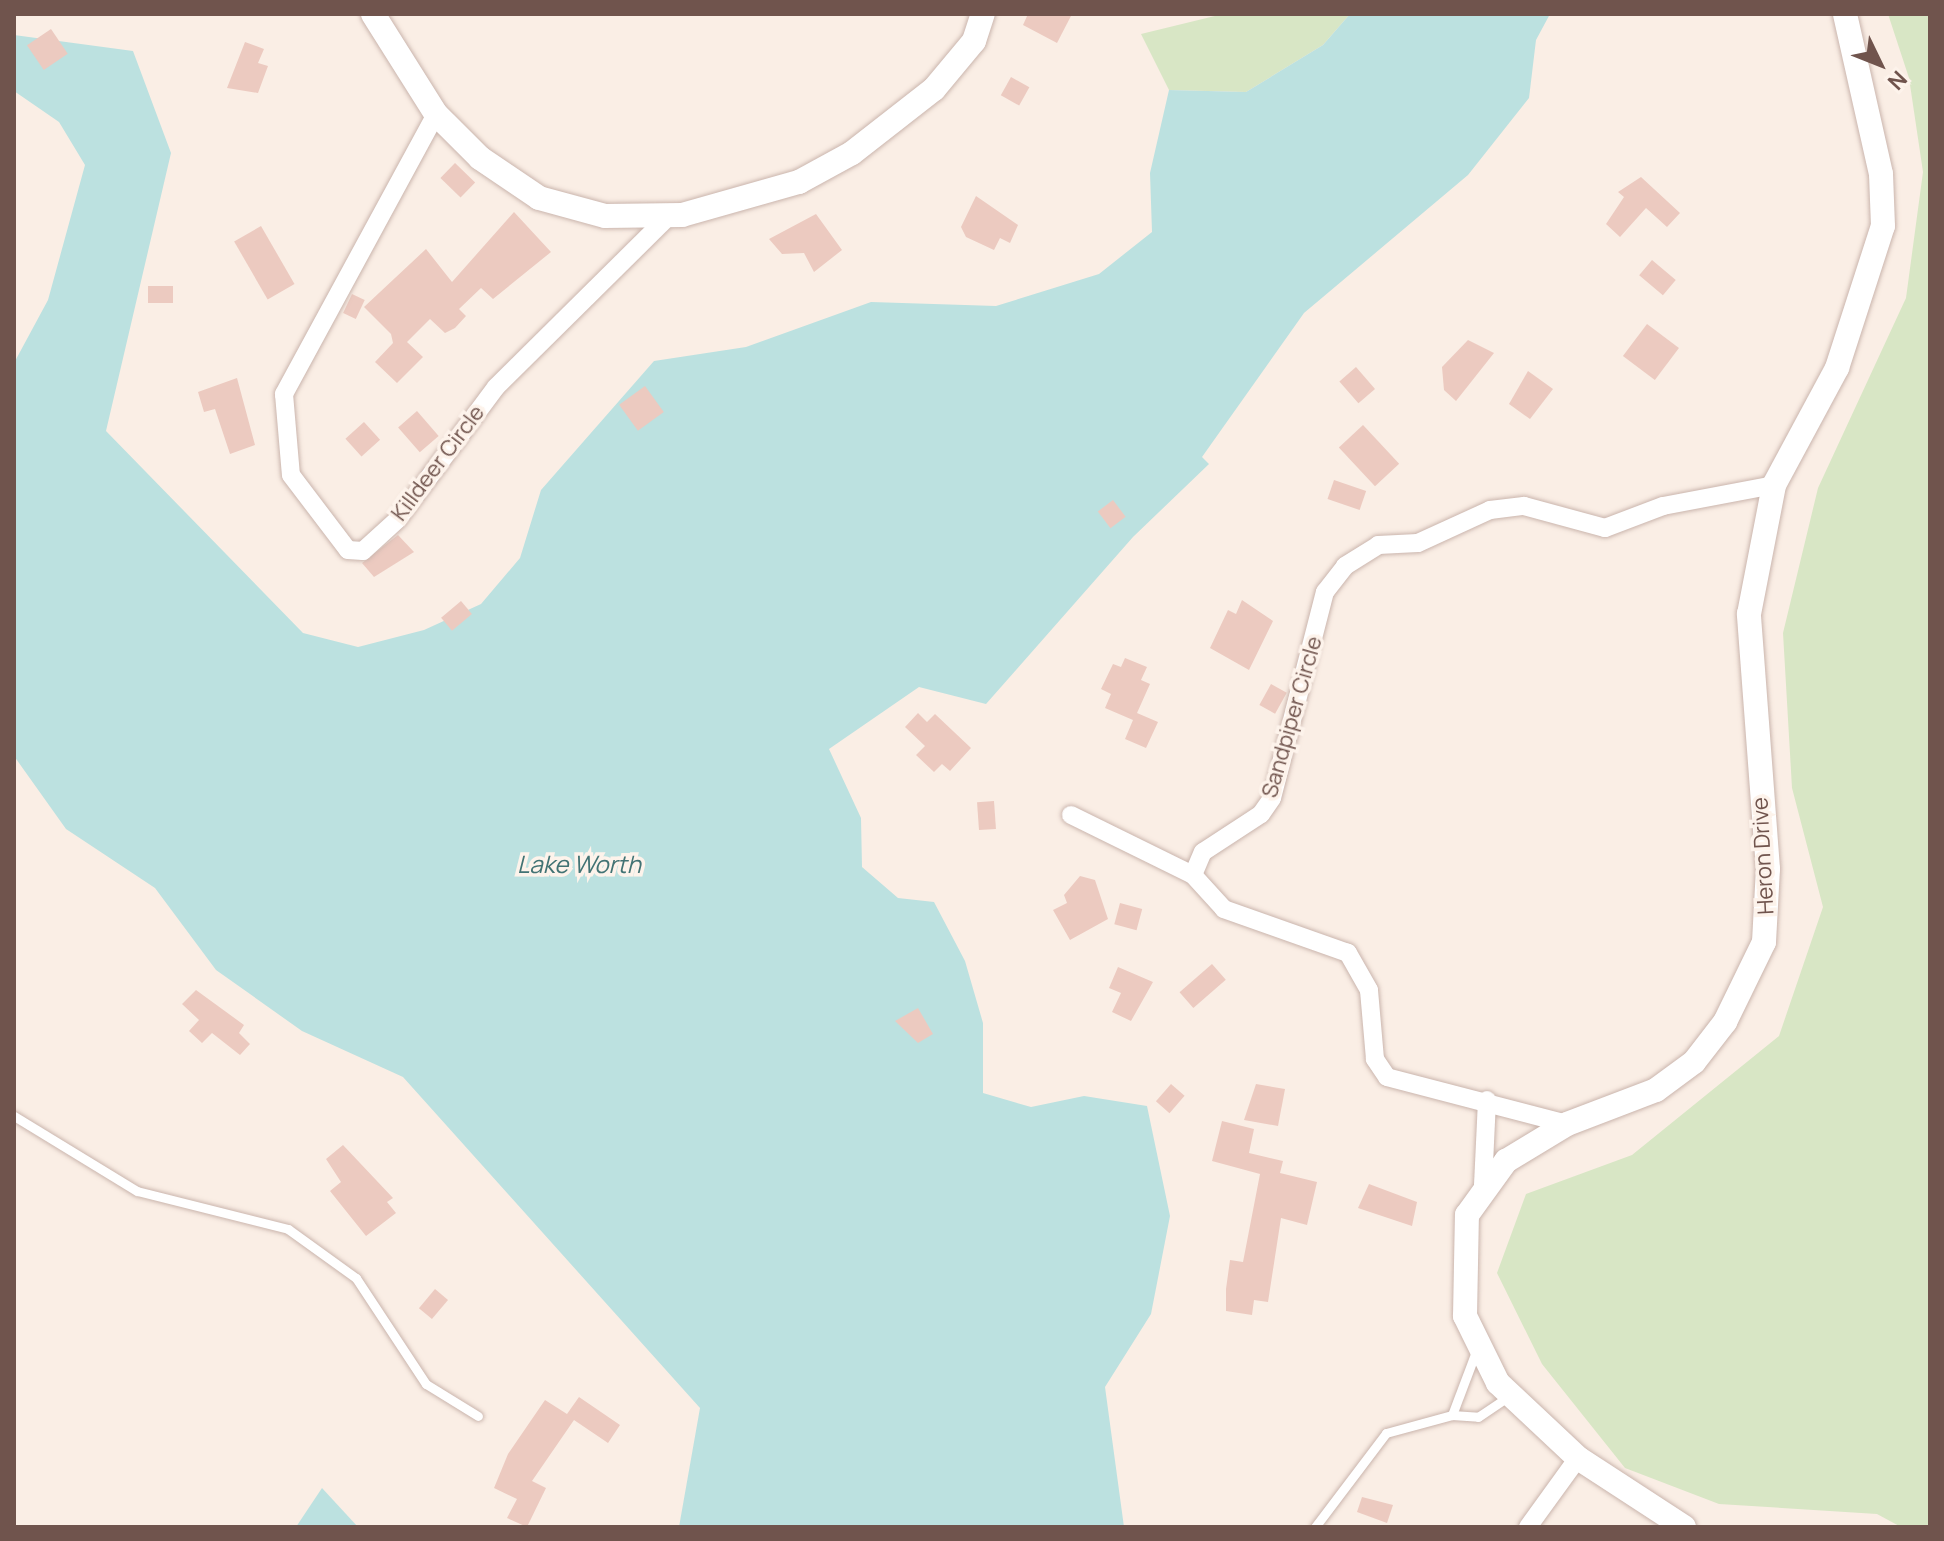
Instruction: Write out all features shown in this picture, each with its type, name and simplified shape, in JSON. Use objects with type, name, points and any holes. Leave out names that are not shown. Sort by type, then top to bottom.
[{"type":"street","points":[[373,14],[436,114],[480,158],[539,198],[605,216],[669,216],[755,199],[852,153],[934,89],[974,41],[983,14]]},
{"type":"street","name":"Heron Drive","points":[[1684,1527],[1578,1458],[1510,1396],[1477,1349],[1463,1277],[1467,1215],[1483,1185],[1506,1161],[1567,1124],[1630,1104],[1694,1062],[1725,1022],[1764,942],[1768,869],[1749,614],[1774,485],[1837,368],[1883,226],[1881,174],[1845,14]]},
{"type":"street","name":"Killdeer Circle","points":[[436,114],[284,394],[291,475],[348,550],[363,551],[398,519],[496,387],[669,216]]},
{"type":"street","name":"Sandpiper Circle","points":[[1193,875],[1203,852],[1261,814],[1272,798],[1325,592],[1345,566],[1378,545],[1418,543],[1490,510],[1524,506],[1605,528],[1663,506],[1774,485]]},
{"type":"street","points":[[1071,815],[1193,875],[1224,909],[1348,953],[1369,990],[1375,1059],[1387,1077],[1487,1100],[1567,1124]]},
{"type":"street","points":[[1483,1185],[1487,1100]]},
{"type":"street","points":[[1528,1527],[1578,1458]]},
{"type":"lane","points":[[14,1116],[137,1191],[288,1229],[356,1278],[426,1384],[478,1416]]},
{"type":"lane","points":[[1452,1415],[1477,1349]]},
{"type":"lane","points":[[1315,1527],[1386,1433],[1452,1415],[1478,1417],[1510,1396]]},
{"type":"green space","points":[[1223,14],[1350,14],[1323,45],[1246,92],[1169,90],[1141,34]]},
{"type":"green space","points":[[1888,14],[1930,14],[1930,1527],[1901,1527],[1877,1514],[1719,1504],[1625,1468],[1542,1364],[1497,1273],[1526,1194],[1632,1155],[1779,1036],[1823,907],[1792,788],[1783,633],[1818,488],[1906,298],[1923,172],[1909,78]]},
{"type":"water","name":"Lake Worth","points":[[1350,14],[1550,14],[1536,40],[1529,98],[1468,175],[1304,313],[1202,457],[1209,464],[1133,537],[986,704],[919,687],[829,749],[861,818],[862,867],[898,898],[934,902],[965,961],[983,1023],[983,1093],[1031,1107],[1084,1096],[1147,1106],[1170,1216],[1151,1314],[1105,1387],[1124,1527],[679,1527],[700,1408],[403,1077],[302,1031],[216,970],[155,888],[66,829],[14,756],[14,363],[48,300],[85,165],[59,122],[14,91],[14,35],[133,51],[171,153],[106,431],[303,633],[358,647],[424,630],[481,604],[520,558],[541,490],[654,361],[746,347],[871,302],[996,306],[1099,274],[1152,232],[1150,173],[1169,90],[1246,92],[1323,45]]},
{"type":"water","points":[[322,1488],[358,1527],[296,1527]]},
{"type":"building","points":[[1028,14],[1072,14],[1057,43],[1023,25]]},
{"type":"building","points":[[51,29],[68,54],[44,70],[27,45]]},
{"type":"building","points":[[245,42],[264,49],[258,63],[268,66],[258,93],[227,88]]},
{"type":"building","points":[[1011,77],[1029,87],[1019,106],[1001,95]]},
{"type":"building","points":[[455,163],[475,182],[461,198],[440,178]]},
{"type":"building","points":[[1641,177],[1680,213],[1667,227],[1646,208],[1620,237],[1606,224],[1624,197],[1618,192]]},
{"type":"building","points":[[976,196],[1018,225],[1010,243],[1000,238],[994,250],[966,237],[961,227]]},
{"type":"building","points":[[514,212],[551,252],[493,299],[481,288],[459,309],[466,316],[455,328],[445,333],[430,319],[407,342],[423,357],[397,383],[375,362],[393,343],[391,334],[364,307],[426,249],[452,282]]},
{"type":"building","points":[[816,214],[842,250],[814,272],[804,253],[782,254],[769,239]]},
{"type":"building","points":[[261,226],[294,284],[268,300],[234,242]]},
{"type":"building","points":[[1652,260],[1676,280],[1663,295],[1639,275]]},
{"type":"building","points":[[148,286],[173,286],[173,303],[148,303]]},
{"type":"building","points":[[352,294],[365,300],[356,319],[343,313]]},
{"type":"building","points":[[1647,324],[1679,348],[1655,380],[1623,356]]},
{"type":"building","points":[[1468,340],[1494,353],[1456,401],[1444,390],[1442,367]]},
{"type":"building","points":[[1356,367],[1375,389],[1358,403],[1339,381]]},
{"type":"building","points":[[1528,371],[1553,389],[1530,419],[1509,404]]},
{"type":"building","points":[[237,378],[255,445],[230,454],[215,409],[204,412],[198,392]]},
{"type":"building","points":[[645,386],[664,412],[638,431],[619,405]]},
{"type":"building","points":[[417,411],[439,436],[420,452],[398,427]]},
{"type":"building","points":[[364,422],[380,440],[361,457],[345,439]]},
{"type":"building","points":[[1363,425],[1399,464],[1375,486],[1339,448]]},
{"type":"building","points":[[1334,480],[1366,491],[1360,510],[1327,499]]},
{"type":"building","points":[[1113,500],[1126,517],[1110,528],[1098,511]]},
{"type":"building","points":[[398,535],[414,552],[374,577],[362,563]]},
{"type":"building","points":[[1242,600],[1273,621],[1249,670],[1210,648],[1228,610],[1236,614]]},
{"type":"building","points":[[461,601],[472,614],[452,631],[441,618]]},
{"type":"building","points":[[1125,658],[1147,667],[1141,680],[1150,684],[1137,713],[1158,722],[1146,748],[1125,739],[1133,720],[1105,708],[1111,694],[1101,689],[1113,664],[1121,667]]},
{"type":"building","points":[[1271,684],[1287,693],[1275,714],[1259,705]]},
{"type":"building","points":[[918,713],[927,722],[935,714],[971,748],[950,771],[942,764],[934,772],[916,755],[925,746],[905,727]]},
{"type":"building","points":[[994,801],[996,829],[979,830],[977,802]]},
{"type":"building","points":[[1080,876],[1095,880],[1108,919],[1070,940],[1053,910],[1067,903],[1064,895]]},
{"type":"building","points":[[1120,903],[1142,909],[1137,930],[1114,924]]},
{"type":"building","points":[[1212,964],[1226,980],[1193,1008],[1180,992]]},
{"type":"building","points":[[1118,967],[1153,982],[1131,1021],[1112,1012],[1121,993],[1109,988]]},
{"type":"building","points":[[196,990],[244,1025],[239,1033],[250,1044],[240,1055],[212,1033],[202,1043],[189,1031],[199,1020],[182,1004]]},
{"type":"building","points":[[918,1008],[933,1034],[918,1043],[895,1021]]},
{"type":"building","points":[[1171,1084],[1185,1096],[1169,1113],[1156,1101]]},
{"type":"building","points":[[1256,1084],[1285,1089],[1278,1126],[1244,1120]]},
{"type":"building","points":[[1222,1121],[1254,1129],[1249,1153],[1283,1161],[1280,1173],[1317,1182],[1307,1225],[1281,1218],[1268,1302],[1254,1300],[1252,1315],[1226,1311],[1226,1289],[1230,1260],[1243,1262],[1260,1174],[1212,1161]]},
{"type":"building","points":[[343,1145],[393,1198],[387,1202],[396,1213],[366,1236],[330,1191],[341,1182],[326,1159]]},
{"type":"building","points":[[1369,1184],[1417,1202],[1412,1226],[1358,1208]]},
{"type":"building","points":[[435,1289],[448,1300],[432,1319],[419,1308]]},
{"type":"building","points":[[579,1397],[620,1425],[608,1443],[574,1420],[532,1481],[546,1488],[527,1527],[507,1518],[517,1499],[494,1488],[508,1454],[545,1400],[567,1414]]},
{"type":"building","points":[[1362,1497],[1393,1505],[1387,1523],[1357,1512]]}]
